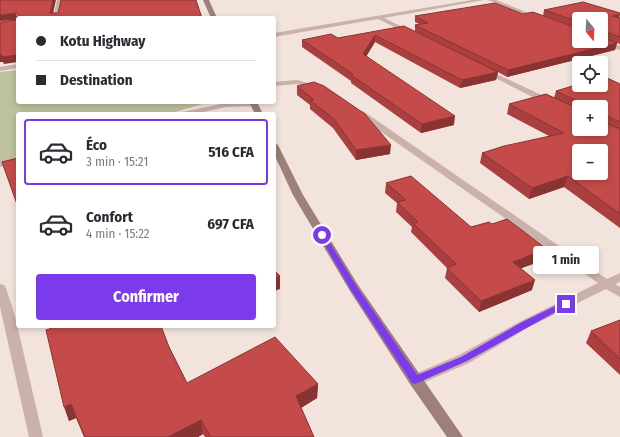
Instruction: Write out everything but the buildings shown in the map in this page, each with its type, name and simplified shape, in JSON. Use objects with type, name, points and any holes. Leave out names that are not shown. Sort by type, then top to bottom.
[{"type":"street","points":[[56,16],[60,0]]},
{"type":"street","points":[[206,0],[213,16]]},
{"type":"street","points":[[276,35],[481,0]]},
{"type":"street","points":[[491,0],[542,19]]},
{"type":"street","points":[[378,17],[420,38]]},
{"type":"street","points":[[608,44],[620,48]]},
{"type":"street","points":[[0,69],[16,66]]},
{"type":"street","points":[[482,69],[558,107]]},
{"type":"street","points":[[276,84],[297,82],[316,86],[328,91]]},
{"type":"street","points":[[194,112],[226,105],[240,104]]},
{"type":"street","points":[[352,107],[620,293]]},
{"type":"street","points":[[276,150],[298,195],[350,282],[415,380],[456,437]]},
{"type":"street","points":[[0,164],[16,160]]},
{"type":"street","points":[[415,380],[464,359],[525,324],[620,277]]},
{"type":"street","points":[[0,288],[5,318],[36,437]]},
{"type":"green space","points":[[16,70],[16,104],[203,104],[175,112],[16,112],[16,158],[0,162],[0,72]]},
{"type":"route","points":[[322,235],[354,288],[415,380],[464,359],[525,324],[566,304]]}]
